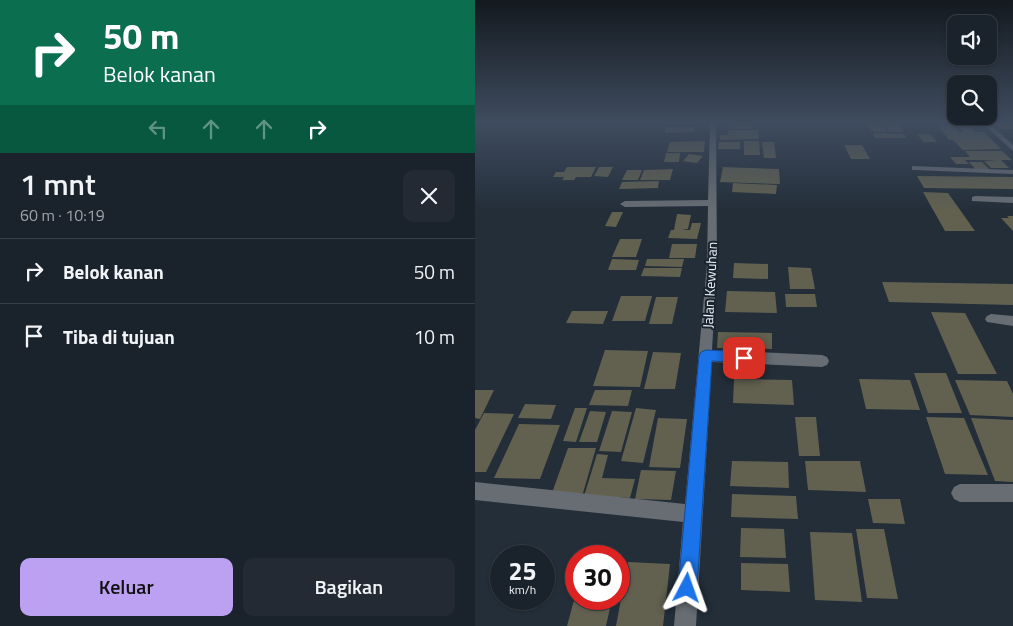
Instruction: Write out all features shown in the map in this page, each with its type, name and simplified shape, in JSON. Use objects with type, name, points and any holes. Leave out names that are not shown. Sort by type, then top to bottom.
[{"type":"street","name":"Jalan Kewuhan","points":[[685,626],[712,264],[713,152]]},
{"type":"street","points":[[915,168],[1013,172]]},
{"type":"street","points":[[975,199],[1013,200]]},
{"type":"street","points":[[625,204],[713,203]]},
{"type":"street","points":[[991,319],[1013,321]]},
{"type":"street","points":[[706,356],[822,361]]},
{"type":"street","points":[[475,491],[693,514]]},
{"type":"street","points":[[960,493],[1013,493]]},
{"type":"building","points":[[744,152],[760,152],[760,155],[744,155]]},
{"type":"building","points":[[763,152],[775,152],[776,158],[764,158]]},
{"type":"building","points":[[848,152],[866,152],[870,159],[851,159]]},
{"type":"building","points":[[966,152],[1003,152],[1012,160],[1001,160],[1009,168],[991,168],[984,161],[998,160],[965,160],[969,164],[956,164],[950,157],[970,157]]},
{"type":"building","points":[[666,153],[680,153],[679,162],[664,162]]},
{"type":"building","points":[[689,154],[703,156],[697,163],[683,161]]},
{"type":"building","points":[[969,162],[982,162],[990,170],[976,170]]},
{"type":"building","points":[[567,167],[596,167],[591,177],[576,177],[574,180],[562,180],[564,177],[553,177],[556,172],[564,172]]},
{"type":"building","points":[[599,167],[613,167],[608,177],[594,176]]},
{"type":"building","points":[[723,167],[779,169],[780,184],[720,182]]},
{"type":"building","points":[[673,169],[670,180],[640,180],[644,170]]},
{"type":"building","points":[[627,170],[642,170],[638,180],[622,180]]},
{"type":"building","points":[[917,176],[1013,177],[1013,189],[924,188]]},
{"type":"building","points":[[659,181],[658,188],[619,189],[622,182]]},
{"type":"building","points":[[733,183],[777,185],[776,194],[732,192]]},
{"type":"building","points":[[923,192],[948,193],[975,231],[945,231]]},
{"type":"building","points":[[612,212],[623,212],[616,227],[605,226]]},
{"type":"building","points":[[677,214],[691,215],[688,229],[682,230],[690,230],[692,223],[701,223],[697,239],[668,238],[671,230],[674,230]]},
{"type":"building","points":[[1007,216],[1013,216],[1013,231],[1001,218],[1009,218]]},
{"type":"building","points":[[620,239],[642,239],[636,257],[612,257]]},
{"type":"building","points":[[672,244],[697,244],[695,258],[669,258]]},
{"type":"building","points":[[612,259],[639,260],[636,270],[608,270]]},
{"type":"building","points":[[647,259],[684,259],[682,267],[645,266]]},
{"type":"building","points":[[734,263],[768,264],[768,279],[733,278]]},
{"type":"building","points":[[788,267],[811,268],[815,289],[790,289]]},
{"type":"building","points":[[644,268],[682,268],[680,277],[641,276]]},
{"type":"building","points":[[882,282],[1013,284],[1013,305],[889,302]]},
{"type":"building","points":[[727,291],[775,292],[777,313],[725,312]]},
{"type":"building","points":[[785,294],[815,294],[817,307],[786,307]]},
{"type":"building","points":[[621,296],[652,296],[645,321],[612,321]]},
{"type":"building","points":[[656,297],[678,297],[672,324],[649,324]]},
{"type":"building","points":[[572,311],[608,311],[603,324],[566,323]]},
{"type":"building","points":[[931,312],[965,313],[997,374],[958,374]]},
{"type":"building","points":[[718,332],[772,333],[772,349],[717,348]]},
{"type":"building","points":[[605,350],[648,351],[640,387],[593,386]]},
{"type":"building","points":[[653,352],[681,353],[675,389],[644,389]]},
{"type":"building","points":[[914,373],[946,373],[962,413],[928,413]]},
{"type":"building","points":[[734,379],[792,380],[794,405],[733,403]]},
{"type":"building","points":[[859,379],[910,380],[920,410],[866,409]]},
{"type":"building","points":[[955,380],[1007,381],[1013,394],[1013,417],[970,415]]},
{"type":"building","points":[[475,390],[494,390],[480,419],[475,418]]},
{"type":"building","points":[[595,390],[632,390],[628,406],[589,405]]},
{"type":"building","points":[[525,404],[556,405],[551,419],[518,418]]},
{"type":"building","points":[[575,408],[587,408],[576,442],[563,441]]},
{"type":"building","points":[[636,408],[656,410],[643,463],[621,461]]},
{"type":"building","points":[[590,411],[606,412],[597,442],[579,442]]},
{"type":"building","points":[[612,411],[632,412],[621,452],[599,451]]},
{"type":"building","points":[[484,413],[514,414],[486,472],[475,472],[475,430]]},
{"type":"building","points":[[795,417],[816,417],[820,456],[799,456]]},
{"type":"building","points":[[926,417],[964,418],[988,475],[945,474]]},
{"type":"building","points":[[658,418],[687,419],[680,468],[649,467]]},
{"type":"building","points":[[971,418],[1013,420],[1013,482],[995,481]]},
{"type":"building","points":[[519,424],[560,425],[540,479],[494,478]]},
{"type":"building","points":[[568,448],[596,448],[583,493],[552,493]]},
{"type":"building","points":[[597,454],[608,455],[602,478],[635,479],[630,498],[584,496]]},
{"type":"building","points":[[732,461],[788,462],[789,488],[730,486]]},
{"type":"building","points":[[805,461],[860,461],[866,492],[808,490]]},
{"type":"building","points":[[641,470],[676,471],[671,500],[635,499]]},
{"type":"building","points":[[732,494],[796,496],[798,519],[731,517]]},
{"type":"building","points":[[868,499],[900,499],[905,524],[873,523]]},
{"type":"building","points":[[741,528],[784,529],[786,558],[740,557]]},
{"type":"building","points":[[856,529],[884,529],[898,599],[867,598]]},
{"type":"building","points":[[810,532],[852,533],[862,602],[815,600]]},
{"type":"building","points":[[630,562],[670,564],[663,626],[616,626],[619,610],[630,610]]},
{"type":"building","points":[[741,563],[788,564],[790,592],[741,590]]},
{"type":"building","points":[[571,610],[610,610],[606,626],[567,626]]},
{"type":"route","points":[[687,588],[706,356],[744,358]]}]
